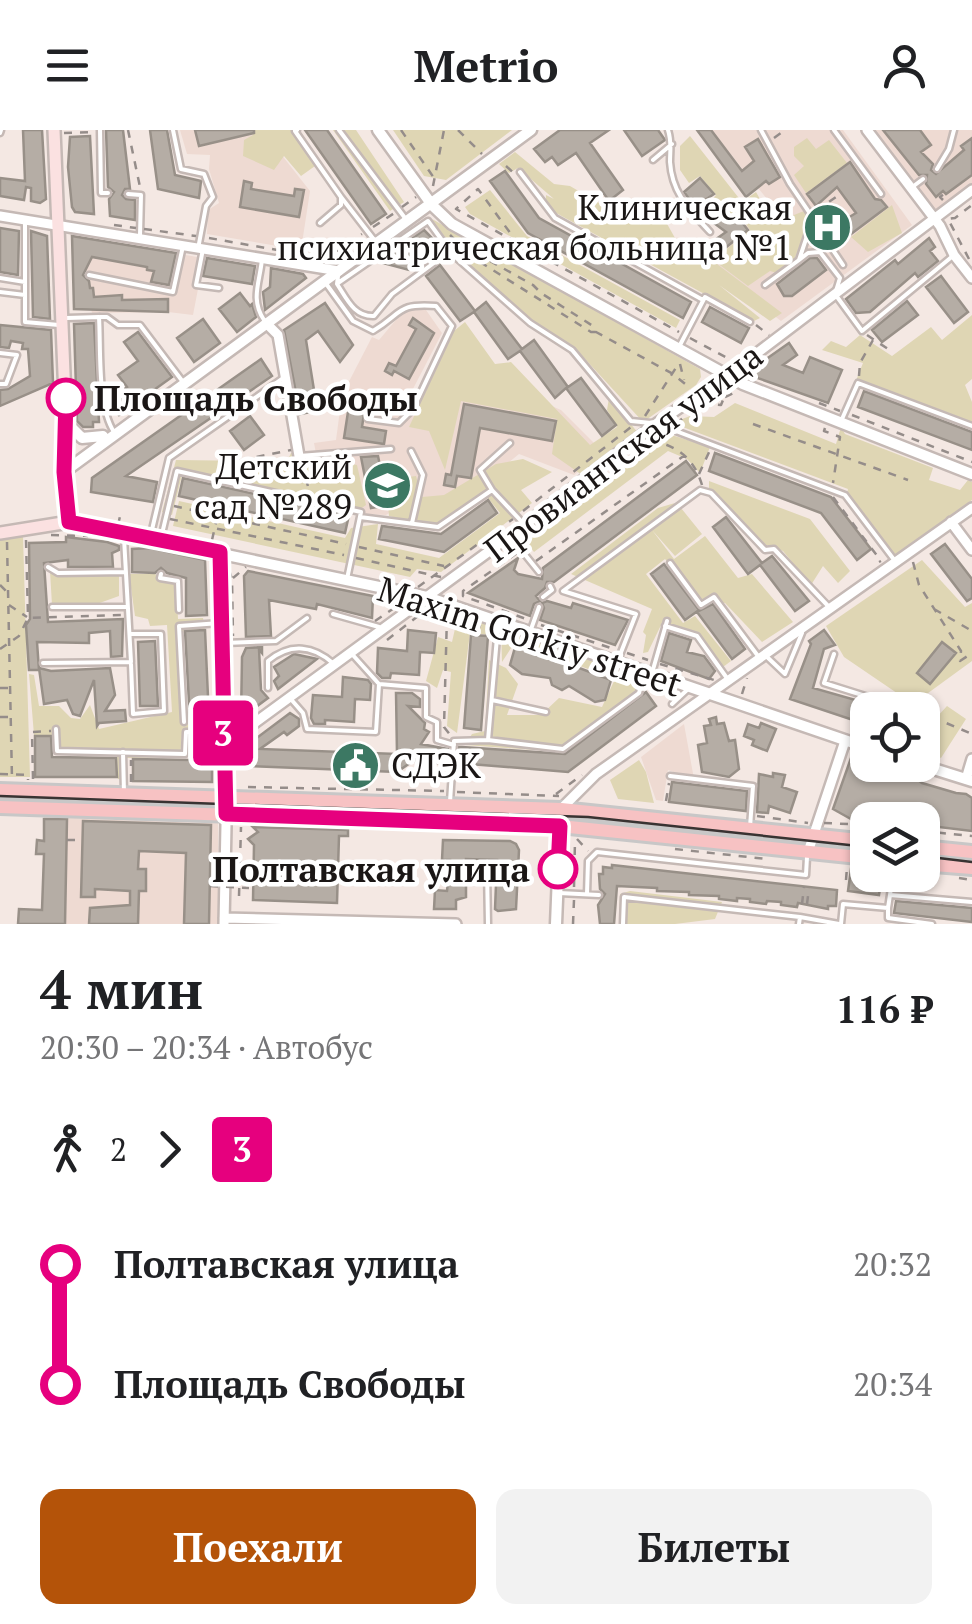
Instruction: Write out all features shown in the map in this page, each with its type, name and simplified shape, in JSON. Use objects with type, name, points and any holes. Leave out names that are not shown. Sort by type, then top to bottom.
[{"type":"main road","points":[[3,534],[69,522],[64,472],[63,274],[54,130]]},
{"type":"main road","points":[[0,790],[128,789],[224,798],[558,802],[815,827],[850,836]]},
{"type":"main road","points":[[0,807],[560,826],[850,856]]},
{"type":"main road","points":[[940,849],[972,852]]},
{"type":"main road","points":[[940,865],[972,868]]},
{"type":"street","points":[[378,130],[432,205],[452,224],[726,376],[843,418],[972,474]]},
{"type":"street","points":[[64,472],[531,130]]},
{"type":"street","points":[[867,130],[934,218],[972,278]]},
{"type":"street","name":"Провиантская улица","points":[[223,746],[525,525],[657,423],[700,397],[972,190]]},
{"type":"street","points":[[0,216],[140,234],[183,246],[339,270]]},
{"type":"street","points":[[266,323],[278,335],[298,452]]},
{"type":"street","points":[[66,422],[82,438],[95,439],[114,432]]},
{"type":"street","points":[[556,924],[558,802],[709,685],[729,680],[972,508]]},
{"type":"street","name":"Maxim Gorkiy street","points":[[69,522],[427,596],[498,627],[530,632],[688,686],[709,685],[850,743]]},
{"type":"street","points":[[951,522],[972,550]]},
{"type":"street","points":[[220,552],[226,814],[224,921],[456,924]]},
{"type":"street","points":[[808,852],[845,741]]},
{"type":"street","points":[[940,771],[969,780],[972,759]]},
{"type":"lane","points":[[100,130],[101,202]]},
{"type":"lane","points":[[173,130],[181,169],[204,174],[213,197],[206,206],[200,236],[196,285],[219,288]]},
{"type":"lane","points":[[297,130],[294,132],[377,244]]},
{"type":"lane","points":[[340,130],[409,222]]},
{"type":"lane","points":[[668,130],[672,144],[670,160],[680,199],[710,232]]},
{"type":"lane","points":[[761,130],[815,227],[844,265]]},
{"type":"lane","points":[[834,130],[881,194]]},
{"type":"lane","points":[[937,168],[949,149],[954,130]]},
{"type":"lane","points":[[653,160],[672,144]]},
{"type":"lane","points":[[518,173],[555,218],[703,300]]},
{"type":"lane","points":[[911,188],[923,179]]},
{"type":"lane","points":[[101,193],[108,193]]},
{"type":"lane","points":[[128,194],[141,194],[140,234]]},
{"type":"lane","points":[[320,223],[341,206],[341,198]]},
{"type":"lane","points":[[799,260],[812,216]]},
{"type":"lane","points":[[25,221],[25,322],[107,317],[116,325],[140,324],[184,382]]},
{"type":"lane","points":[[337,284],[428,221],[450,253],[530,323],[572,350],[630,421],[657,423],[845,496],[894,561]]},
{"type":"lane","points":[[89,275],[174,292],[183,246]]},
{"type":"lane","points":[[765,285],[808,253],[820,252],[840,278],[835,294],[862,330],[954,255]]},
{"type":"lane","points":[[339,270],[337,284],[358,313],[374,316],[392,294],[450,253]]},
{"type":"lane","points":[[262,258],[260,284],[254,298],[266,323]]},
{"type":"lane","points":[[0,278],[25,282]]},
{"type":"lane","points":[[324,281],[361,327],[373,331],[399,309],[413,304],[436,306],[452,326],[413,409],[399,423],[368,419]]},
{"type":"lane","points":[[0,292],[25,296]]},
{"type":"lane","points":[[677,349],[705,297],[750,322]]},
{"type":"lane","points":[[99,317],[104,396],[108,423],[114,432]]},
{"type":"lane","points":[[0,353],[17,355],[6,384],[0,384]]},
{"type":"lane","points":[[161,543],[169,458],[286,376]]},
{"type":"lane","points":[[843,418],[858,383],[972,426]]},
{"type":"lane","points":[[510,443],[480,470],[492,490],[525,525]]},
{"type":"lane","points":[[298,452],[392,450]]},
{"type":"lane","points":[[411,452],[423,475],[412,522]]},
{"type":"lane","points":[[161,543],[177,471],[361,512],[347,579]]},
{"type":"lane","points":[[360,517],[438,527],[492,490]]},
{"type":"lane","points":[[563,591],[700,490],[711,494],[765,550],[774,550],[830,608]]},
{"type":"lane","points":[[124,533],[133,714],[164,712],[161,634],[130,634]]},
{"type":"lane","points":[[510,536],[538,572]]},
{"type":"lane","points":[[670,563],[701,605],[714,597],[762,657],[785,674],[803,636],[801,628]]},
{"type":"lane","points":[[48,567],[58,574],[126,572]]},
{"type":"lane","points":[[161,574],[160,578],[178,581],[180,610]]},
{"type":"lane","points":[[543,597],[551,588],[636,614],[618,661]]},
{"type":"lane","points":[[52,606],[128,606]]},
{"type":"lane","points":[[530,632],[539,607]]},
{"type":"lane","points":[[332,614],[383,628]]},
{"type":"lane","points":[[221,643],[276,641],[307,618]]},
{"type":"lane","points":[[184,722],[179,626],[220,624]]},
{"type":"lane","points":[[350,653],[379,684],[426,688],[426,718],[437,722],[437,740],[454,743],[488,740],[563,748],[639,692],[666,624],[697,636],[729,680]]},
{"type":"lane","points":[[488,740],[498,627]]},
{"type":"lane","points":[[268,688],[268,661],[292,648],[308,648],[334,664]]},
{"type":"lane","points":[[834,654],[824,683],[853,692]]},
{"type":"lane","points":[[43,663],[131,662]]},
{"type":"lane","points":[[289,697],[303,713],[306,728],[376,732],[379,684]]},
{"type":"lane","points":[[672,704],[685,695],[688,686]]},
{"type":"lane","points":[[492,700],[546,712]]},
{"type":"lane","points":[[56,730],[57,751],[185,754],[186,732],[223,732]]},
{"type":"lane","points":[[450,798],[454,743]]},
{"type":"lane","points":[[123,752],[128,789]]},
{"type":"lane","points":[[670,776],[753,786],[751,822]]},
{"type":"lane","points":[[586,894],[588,861],[597,852],[806,875],[808,852]]},
{"type":"lane","points":[[471,869],[486,869],[488,924]]},
{"type":"lane","points":[[557,892],[600,895]]},
{"type":"lane","points":[[891,892],[887,921],[932,924]]},
{"type":"lane","points":[[890,895],[972,902]]},
{"type":"lane","points":[[623,924],[620,897],[840,924],[844,904],[888,908]]},
{"type":"path","points":[[62,130],[62,134],[86,132]]},
{"type":"path","points":[[128,130],[141,194]]},
{"type":"path","points":[[401,130],[434,178]]},
{"type":"path","points":[[433,186],[444,130]]},
{"type":"path","points":[[458,130],[483,155]]},
{"type":"path","points":[[767,144],[785,130]]},
{"type":"path","points":[[506,166],[518,173]]},
{"type":"path","points":[[520,245],[478,189],[456,209],[520,245],[728,359]]},
{"type":"path","points":[[943,200],[940,197],[945,194]]},
{"type":"path","points":[[105,224],[140,234],[200,236],[316,257],[332,254],[417,196]]},
{"type":"path","points":[[812,216],[836,196]]},
{"type":"path","points":[[972,205],[948,219],[972,264]]},
{"type":"path","points":[[448,233],[458,243],[533,284],[596,332]]},
{"type":"path","points":[[450,253],[458,243]]},
{"type":"path","points":[[972,256],[972,264]]},
{"type":"path","points":[[480,262],[591,332],[673,374],[700,397]]},
{"type":"path","points":[[750,322],[774,340]]},
{"type":"path","points":[[858,383],[860,363],[873,340],[888,350]]},
{"type":"path","points":[[422,582],[517,516],[650,412],[679,362],[684,383]]},
{"type":"path","points":[[671,428],[691,409],[703,403],[721,404],[732,392]]},
{"type":"path","points":[[814,401],[828,413],[972,462]]},
{"type":"path","points":[[828,413],[824,431],[840,437],[832,490]]},
{"type":"path","points":[[752,424],[908,480]]},
{"type":"path","points":[[631,427],[639,437],[668,444],[688,458],[704,491]]},
{"type":"path","points":[[238,485],[246,459],[298,452],[312,501]]},
{"type":"path","points":[[169,505],[446,566]]},
{"type":"path","points":[[212,540],[218,516]]},
{"type":"path","points":[[166,518],[436,574]]},
{"type":"path","points":[[3,534],[13,688],[12,777]]},
{"type":"path","points":[[0,649],[19,636],[28,618],[26,540]]},
{"type":"path","points":[[910,551],[918,585],[961,651],[960,662],[972,653]]},
{"type":"path","points":[[232,579],[247,566]]},
{"type":"path","points":[[228,568],[232,579],[233,642]]},
{"type":"path","points":[[0,585],[8,593]]},
{"type":"path","points":[[0,593],[8,593]]},
{"type":"path","points":[[370,625],[408,598]]},
{"type":"path","points":[[8,605],[28,618],[128,615]]},
{"type":"path","points":[[387,640],[428,608],[498,627]]},
{"type":"path","points":[[932,608],[972,631]]},
{"type":"path","points":[[447,615],[444,727],[454,743]]},
{"type":"path","points":[[0,658],[9,658]]},
{"type":"path","points":[[741,695],[748,676]]},
{"type":"path","points":[[0,688],[13,688]]},
{"type":"path","points":[[0,717],[11,717]]},
{"type":"path","points":[[940,721],[972,734]]},
{"type":"path","points":[[184,722],[213,722]]},
{"type":"path","points":[[0,774],[28,774],[30,780],[32,732],[56,730]]},
{"type":"path","points":[[128,789],[132,752]]},
{"type":"path","points":[[666,801],[670,776]]},
{"type":"path","points":[[242,789],[254,786],[558,802]]},
{"type":"path","points":[[847,822],[848,815]]},
{"type":"path","points":[[751,822],[815,827],[850,822]]},
{"type":"path","points":[[239,896],[241,823]]},
{"type":"path","points":[[940,833],[972,836]]},
{"type":"path","points":[[576,837],[593,856]]},
{"type":"path","points":[[67,840],[83,840]]},
{"type":"path","points":[[846,880],[847,865]]},
{"type":"path","points":[[210,886],[249,888]]},
{"type":"path","points":[[805,904],[807,888]]},
{"type":"shaded area","points":[[180,130],[262,130],[310,191],[301,250],[207,234],[208,210],[219,203],[209,169],[210,155],[187,154]]},
{"type":"shaded area","points":[[252,130],[296,130],[315,166],[301,176],[284,156],[274,170],[243,156],[244,140],[253,135]]},
{"type":"shaded area","points":[[333,130],[356,130],[404,202],[390,211]]},
{"type":"shaded area","points":[[393,130],[512,130],[446,180],[424,176]]},
{"type":"shaded area","name":"Клиническая психиатрическая больница №1","points":[[711,130],[843,130],[912,225],[781,321],[706,263],[747,230],[740,220],[767,199]]},
{"type":"shaded area","points":[[872,130],[972,130],[972,186],[942,209],[934,210]]},
{"type":"shaded area","points":[[690,136],[742,202],[756,192],[761,201],[736,220],[711,201],[716,195],[700,176],[689,183],[680,170],[680,146]]},
{"type":"shaded area","points":[[807,138],[816,149],[829,140],[847,163],[806,193],[794,175],[804,166],[794,156],[794,147]]},
{"type":"shaded area","points":[[515,152],[554,184],[570,186],[618,214],[657,206],[675,238],[697,249],[782,313],[770,321],[719,285],[760,318],[754,321],[556,213],[546,202],[546,195],[554,199],[518,168],[509,173],[499,164]]},
{"type":"shaded area","points":[[490,190],[527,236],[680,320],[676,328],[470,214],[465,207]]},
{"type":"shaded area","points":[[769,200],[784,219],[804,211],[810,219],[794,260],[748,286],[713,260],[750,230],[743,220]]},
{"type":"shaded area","points":[[892,205],[902,233],[868,252],[851,237]]},
{"type":"shaded area","points":[[432,219],[700,369],[701,377],[696,385],[643,422],[574,347],[518,311],[470,273]]},
{"type":"shaded area","points":[[72,235],[197,257],[192,288],[198,289],[193,315],[92,313],[91,309],[74,309]]},
{"type":"shaded area","points":[[419,307],[426,310],[442,333],[401,412],[401,427],[414,412],[426,387],[435,392],[466,369],[561,410],[603,452],[574,475],[519,454],[481,485],[445,498],[410,500],[386,515],[364,514],[363,508],[344,503],[320,474],[314,443],[336,440],[342,395],[372,337],[379,340],[401,314]]},
{"type":"shaded area","points":[[972,315],[972,379],[965,385],[972,402],[972,429],[855,383],[863,363],[822,350],[831,341],[846,347],[860,335],[892,356],[931,327],[942,340]]},
{"type":"shaded area","points":[[465,322],[495,364],[511,362],[590,445],[617,427],[607,410],[609,398],[639,434],[582,475],[552,454],[557,419],[461,401],[445,470],[429,431],[409,427],[454,331]]},
{"type":"shaded area","points":[[735,403],[836,444],[841,427],[845,434],[933,468],[929,480],[960,490],[968,480],[972,482],[972,500],[895,555],[847,493],[848,489],[672,423],[690,416],[714,417]]},
{"type":"shaded area","points":[[662,432],[710,447],[700,473],[687,459],[668,451],[534,552],[526,541]]},
{"type":"shaded area","points":[[338,450],[346,463],[357,465],[366,505],[353,514],[182,475],[172,515],[162,512],[176,460],[264,461],[269,469],[283,470],[291,453]]},
{"type":"shaded area","points":[[523,459],[552,472],[521,490],[532,503],[441,572],[417,569],[410,577],[173,526],[179,501],[345,538],[351,528],[378,524],[376,544],[439,558],[500,513],[487,497],[442,529],[389,516],[386,480],[416,476],[422,497],[444,495],[496,464]]},
{"type":"shaded area","points":[[709,481],[810,519],[850,571],[838,583],[823,566],[811,585],[783,551],[766,545],[709,489]]},
{"type":"shaded area","points":[[675,503],[655,527],[681,508],[702,534],[675,556],[652,530],[674,559],[705,536],[738,578],[752,574],[793,622],[762,642],[725,603],[701,601],[665,559],[646,574],[683,623],[695,616],[731,661],[723,667],[699,635],[662,623],[648,652],[643,653],[643,632],[652,609],[571,574],[658,508]]},
{"type":"shaded area","points":[[23,536],[30,777],[0,777],[0,538]]},
{"type":"shaded area","points":[[922,560],[965,607],[972,603],[972,661],[929,692],[895,692],[844,657],[826,626]]},
{"type":"shaded area","points":[[50,571],[119,573],[119,596],[94,605],[52,605]]},
{"type":"shaded area","points":[[129,574],[154,574],[176,580],[178,619],[203,618],[205,629],[178,634],[183,724],[208,723],[208,735],[182,736],[180,757],[127,758],[126,780],[118,779],[117,755],[55,754],[52,735],[34,735],[29,674],[34,675],[39,706],[59,706],[71,718],[80,719],[90,705],[99,729],[172,712],[167,625],[150,626],[148,619],[135,616]]},
{"type":"shaded area","points":[[459,611],[490,622],[493,635],[470,633],[457,733],[447,726],[451,672],[443,670],[437,688],[426,681],[438,637],[452,642]]},
{"type":"shaded area","points":[[501,625],[655,678],[563,752],[465,745],[472,734],[485,731],[489,660],[506,668],[518,684],[507,715],[541,715],[559,698],[602,707],[615,679],[515,642],[502,662]]},
{"type":"shaded area","points":[[947,706],[966,719],[941,758],[940,757],[940,714]]},
{"type":"shaded area","points":[[684,724],[694,779],[668,770],[663,801],[656,800],[641,757]]},
{"type":"shaded area","points":[[639,760],[654,803],[618,799],[610,780]]},
{"type":"shaded area","points":[[44,812],[218,820],[218,924],[42,924],[43,854],[36,853],[37,840],[44,840]]},
{"type":"shaded area","points":[[630,891],[722,902],[715,919],[619,924],[620,894]]},
{"type":"building","points":[[23,130],[42,130],[46,199],[40,203],[31,201],[31,188],[26,187],[24,200],[0,196],[0,178],[25,181]]},
{"type":"building","points":[[106,130],[123,130],[130,189],[122,195],[135,200],[135,220],[110,216],[109,199],[114,192],[108,187]]},
{"type":"building","points":[[150,130],[167,130],[175,175],[201,181],[199,198],[158,189]]},
{"type":"building","points":[[195,130],[254,130],[254,133],[199,146]]},
{"type":"building","points":[[305,130],[327,130],[386,214],[371,224]]},
{"type":"building","points":[[560,130],[609,130],[590,143],[623,190],[609,201],[576,153],[558,165],[552,157],[545,162],[534,149]]},
{"type":"building","points":[[624,130],[658,130],[665,140],[642,156]]},
{"type":"building","points":[[697,130],[711,130],[742,171],[754,161],[745,147],[758,139],[780,177],[769,184],[766,181],[746,197]]},
{"type":"building","points":[[883,130],[920,130],[931,145],[921,152],[933,164],[931,170],[936,174],[972,138],[972,175],[936,197],[926,184],[927,175],[919,175]]},
{"type":"building","points":[[90,136],[94,214],[75,212],[72,207],[68,167],[70,137]]},
{"type":"building","points":[[850,162],[875,199],[887,207],[843,240],[833,227],[856,213],[837,187],[816,206],[807,194]]},
{"type":"building","points":[[505,171],[539,218],[691,302],[683,318],[528,233],[490,181]]},
{"type":"building","points":[[700,178],[714,194],[705,200],[736,223],[740,220],[748,230],[720,252],[712,242],[726,232],[698,211],[684,192]]},
{"type":"building","points":[[244,181],[252,183],[251,189],[294,196],[295,189],[304,190],[299,217],[240,207]]},
{"type":"building","points":[[0,228],[19,231],[18,275],[0,272]]},
{"type":"building","points":[[424,230],[435,241],[436,249],[409,270],[379,262]]},
{"type":"building","points":[[31,231],[47,236],[50,319],[33,317]]},
{"type":"building","points":[[72,236],[176,253],[169,285],[151,282],[154,271],[147,267],[92,257],[83,275],[93,288],[94,297],[168,299],[168,312],[74,309]]},
{"type":"building","points":[[929,238],[935,247],[930,251],[938,261],[918,277],[915,273],[870,312],[856,313],[846,299]]},
{"type":"building","points":[[207,258],[255,266],[252,284],[203,276]]},
{"type":"building","points":[[810,258],[817,258],[826,270],[792,296],[784,296],[777,284]]},
{"type":"building","points":[[440,265],[475,311],[486,302],[522,349],[534,340],[568,387],[581,378],[616,425],[602,436],[566,388],[555,398],[520,351],[508,359],[474,312],[460,321],[426,276]]},
{"type":"building","points":[[271,268],[303,274],[306,278],[265,310],[263,292],[270,287]]},
{"type":"building","points":[[941,276],[968,312],[954,323],[926,287]]},
{"type":"building","points":[[240,293],[252,304],[256,317],[237,332],[219,309]]},
{"type":"building","points":[[907,301],[918,315],[882,342],[872,330]]},
{"type":"building","points":[[325,303],[353,345],[340,362],[318,331],[306,340],[314,390],[327,396],[322,410],[300,414],[284,330]]},
{"type":"building","points":[[710,307],[749,328],[741,343],[702,322]]},
{"type":"building","points":[[413,318],[434,333],[409,379],[385,371],[389,363],[396,366],[416,329],[409,325]]},
{"type":"building","points":[[203,319],[220,343],[194,362],[177,338]]},
{"type":"building","points":[[94,323],[99,422],[83,427],[77,421],[74,324]]},
{"type":"building","points":[[0,325],[51,330],[53,383],[0,406],[0,390],[30,376],[28,349],[22,349],[23,343],[11,341],[9,348],[0,347]]},
{"type":"building","points":[[138,332],[172,377],[119,415],[113,408],[118,404],[113,397],[127,387],[118,375],[138,361],[124,342]]},
{"type":"building","points":[[789,343],[797,355],[783,365],[803,373],[810,357],[842,370],[828,403],[752,376],[752,369]]},
{"type":"building","points":[[261,359],[272,376],[126,476],[157,482],[153,502],[91,492],[92,478]]},
{"type":"building","points":[[864,391],[972,432],[972,450],[858,407]]},
{"type":"building","points":[[350,399],[366,401],[362,427],[386,431],[384,444],[344,438]]},
{"type":"building","points":[[464,404],[556,421],[552,441],[480,428],[471,478],[457,476],[455,487],[444,485],[446,474],[451,475]]},
{"type":"building","points":[[250,416],[264,435],[244,450],[230,431]]},
{"type":"building","points":[[715,453],[831,497],[871,549],[857,560],[821,513],[709,471]]},
{"type":"building","points":[[378,456],[388,505],[371,508],[361,457]]},
{"type":"building","points":[[686,461],[697,475],[554,582],[547,582],[536,596],[540,601],[534,604],[530,616],[468,593],[518,558],[514,570],[518,574],[542,579],[543,568]]},
{"type":"building","points":[[183,478],[349,515],[345,533],[179,496]]},
{"type":"building","points":[[488,500],[497,513],[444,552],[379,539],[382,526],[441,534]]},
{"type":"building","points":[[726,517],[762,563],[772,556],[809,601],[795,611],[760,565],[748,574],[713,527]]},
{"type":"building","points":[[66,537],[107,542],[119,546],[119,550],[112,553],[113,567],[68,567],[68,560],[44,563],[48,622],[123,619],[122,656],[111,657],[110,631],[89,633],[89,643],[37,642],[39,670],[29,670],[29,543],[66,542]]},
{"type":"building","points":[[945,544],[972,579],[972,598],[967,601],[931,554]]},
{"type":"building","points":[[150,548],[205,560],[207,615],[186,616],[186,578],[161,568],[155,573],[132,572],[132,549]]},
{"type":"building","points":[[664,564],[699,610],[685,620],[651,574]]},
{"type":"building","points":[[248,571],[373,596],[372,618],[317,604],[316,609],[269,600],[271,636],[246,637],[244,576]]},
{"type":"building","points":[[542,603],[571,608],[573,603],[628,620],[615,645],[540,620]]},
{"type":"building","points":[[713,604],[745,649],[732,659],[697,612]]},
{"type":"building","points":[[205,630],[209,719],[190,720],[185,631]]},
{"type":"building","points":[[408,630],[436,633],[434,653],[420,652],[419,675],[391,673],[390,678],[382,678],[377,673],[378,648],[407,651]]},
{"type":"building","points":[[824,630],[835,645],[824,649],[813,688],[850,698],[850,719],[790,699],[809,641]]},
{"type":"building","points":[[669,633],[691,640],[687,652],[704,656],[715,671],[709,679],[661,661]]},
{"type":"building","points":[[471,635],[488,636],[481,730],[464,728]]},
{"type":"building","points":[[155,641],[158,706],[140,706],[138,642]]},
{"type":"building","points":[[942,642],[956,653],[930,684],[917,673]]},
{"type":"building","points":[[516,644],[611,680],[605,700],[595,702],[569,686],[562,690],[552,685],[550,678],[522,674],[510,665]]},
{"type":"building","points":[[262,647],[261,690],[268,698],[241,718],[242,657],[246,648]]},
{"type":"building","points":[[294,654],[317,659],[278,689],[274,681],[279,676],[274,667]]},
{"type":"building","points":[[39,668],[110,668],[115,695],[105,711],[125,710],[126,721],[97,726],[94,680],[80,716],[73,714],[67,700],[44,704]]},
{"type":"building","points":[[343,677],[368,680],[370,700],[355,699],[354,722],[325,720],[325,724],[314,724],[313,695],[342,697]]},
{"type":"building","points":[[646,692],[656,706],[568,772],[458,763],[459,747],[565,754]]},
{"type":"building","points":[[396,693],[412,693],[420,699],[420,707],[408,706],[429,732],[421,744],[448,749],[447,764],[413,761],[397,772],[250,766],[250,743],[290,713],[299,719],[299,726],[260,749],[397,754]]},
{"type":"building","points":[[716,717],[717,724],[724,723],[729,741],[735,740],[739,769],[729,777],[702,772],[698,745],[707,743],[704,726],[711,725],[709,719]]},
{"type":"building","points":[[761,723],[776,729],[767,751],[752,745],[754,740],[744,736],[748,724],[759,728]]},
{"type":"building","points":[[35,736],[51,736],[52,757],[116,758],[117,777],[35,777]]},
{"type":"building","points":[[191,738],[212,738],[212,782],[133,781],[133,759],[190,760]]},
{"type":"building","points":[[850,761],[850,782],[921,782],[966,794],[972,798],[972,831],[940,827],[940,802],[850,802],[850,818],[833,809]]},
{"type":"building","points":[[773,773],[785,775],[782,787],[797,792],[790,813],[769,806],[768,813],[757,812],[759,774],[773,777]]},
{"type":"building","points":[[672,782],[747,791],[746,811],[669,802]]},
{"type":"building","points":[[44,819],[67,819],[65,924],[18,924],[19,909],[42,910],[44,854],[36,854],[37,840],[44,841]]},
{"type":"building","points":[[83,821],[211,825],[209,924],[184,924],[186,853],[139,851],[138,869],[146,869],[146,891],[139,891],[138,924],[89,924],[90,908],[130,905],[130,891],[95,889],[95,897],[81,897]]},
{"type":"building","points":[[253,827],[348,830],[348,836],[339,836],[337,903],[253,900],[254,845],[248,839],[258,832]]},
{"type":"building","points":[[443,840],[516,844],[516,909],[495,909],[497,860],[466,859],[466,897],[456,900],[456,909],[434,909],[435,890],[447,891],[450,860],[442,860]]},
{"type":"building","points":[[603,867],[837,890],[836,906],[828,909],[798,903],[797,907],[781,902],[766,904],[750,899],[737,901],[617,886],[614,924],[600,924],[598,905],[605,894],[600,889],[599,874],[603,874]]},
{"type":"building","points":[[896,901],[972,908],[972,922],[894,913]]},
{"type":"tram line","points":[[0,796],[588,817],[850,845]]},
{"type":"tram line","points":[[940,858],[972,862]]},
{"type":"bus line","name":"3","points":[[66,398],[64,472],[69,522],[220,552],[226,814],[560,826],[558,869]]},
{"type":"place","name":"Клиническая психиатрическая больница №1","points":[[827,227]]},
{"type":"place","name":"Площадь Свободы","points":[[66,398]]},
{"type":"place","name":"Детский сад №289","points":[[387,486]]},
{"type":"place","name":"СДЭК","points":[[356,765]]},
{"type":"place","name":"Полтавская улица","points":[[558,869]]}]
